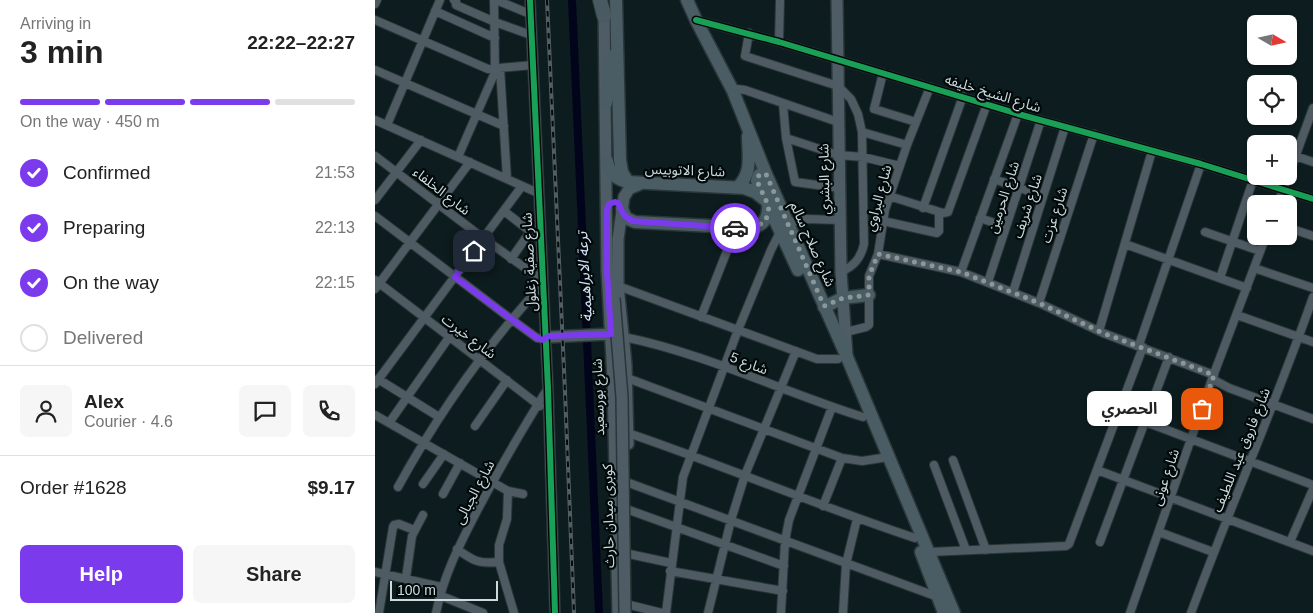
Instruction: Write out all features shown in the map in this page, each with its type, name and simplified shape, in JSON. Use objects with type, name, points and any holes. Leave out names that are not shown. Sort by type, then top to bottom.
[{"type":"highway","points":[[600,0],[604,16]]},
{"type":"main road","name":"شارع بورسعيد","points":[[605,0],[607,271],[615,415],[618,613]]},
{"type":"main road","points":[[616,0],[620,160],[622,172],[628,182]]},
{"type":"main road","name":"شارع صلاح سالم","points":[[687,0],[733,91],[766,174],[784,227],[930,552],[954,613]]},
{"type":"main road","name":"شارع البشري","points":[[837,0],[841,272],[846,332],[843,358]]},
{"type":"main road","points":[[606,103],[609,68],[617,34]]},
{"type":"main road","points":[[738,187],[745,179],[749,170],[748,129]]},
{"type":"main road","name":"شارع الاتوبيس","points":[[607,161],[612,174],[628,182],[738,187],[755,192],[767,203]]},
{"type":"main road","name":"شارع صلاح سالم","points":[[766,174],[759,175],[757,181],[767,203],[784,227],[824,306],[863,417],[915,538],[944,613]]},
{"type":"main road","name":"شارع بورسعيد","points":[[628,610],[629,483],[627,378],[625,337],[618,286],[618,247],[623,197],[629,189],[643,183]]},
{"type":"main road","points":[[607,210],[607,207],[612,202],[618,203],[626,218],[635,222],[755,228],[763,223],[769,212],[767,203]]},
{"type":"main road","name":"كوبرى ميدان حارث","points":[[607,271],[614,298],[622,396],[628,610]]},
{"type":"main road","points":[[824,306],[843,298],[869,295]]},
{"type":"main road","points":[[545,339],[549,336],[611,334]]},
{"type":"main road","points":[[615,508],[623,513],[629,510]]},
{"type":"street","points":[[375,4],[377,0]]},
{"type":"street","points":[[387,125],[440,0]]},
{"type":"street","points":[[453,0],[455,5],[531,35]]},
{"type":"street","points":[[507,179],[504,126],[495,38],[495,0],[530,14]]},
{"type":"street","name":"شارع صفية زغلول","points":[[530,0],[548,388],[555,613]]},
{"type":"street","points":[[779,42],[780,0]]},
{"type":"street","points":[[435,11],[495,38]]},
{"type":"street","points":[[375,20],[488,69],[533,66]]},
{"type":"street","name":"شارع الشيخ خليفه","points":[[696,20],[779,42],[1019,114],[1247,178]]},
{"type":"street","points":[[749,34],[745,56],[839,86],[854,104],[862,132],[864,244],[863,250],[856,262],[841,272]]},
{"type":"street","points":[[458,157],[498,68]]},
{"type":"street","points":[[375,70],[504,126]]},
{"type":"street","points":[[883,73],[874,109],[916,122]]},
{"type":"street","name":"شارع البراوي","points":[[846,332],[868,326],[869,276],[878,254],[889,196],[930,87]]},
{"type":"street","points":[[733,91],[737,89],[745,90],[838,122]]},
{"type":"street","points":[[923,208],[963,96]]},
{"type":"street","points":[[783,104],[786,138],[795,182],[839,188]]},
{"type":"street","points":[[889,196],[939,212],[945,213],[949,210],[987,104]]},
{"type":"street","points":[[1297,152],[1310,123],[1313,108]]},
{"type":"street","points":[[961,272],[1019,114]]},
{"type":"street","points":[[375,120],[538,193]]},
{"type":"street","name":"شارع الحرمين","points":[[988,282],[1041,120]]},
{"type":"street","name":"شارع شريف","points":[[1013,292],[1065,127]]},
{"type":"street","points":[[862,132],[907,144]]},
{"type":"street","name":"شارع عزت","points":[[1039,303],[1094,134]]},
{"type":"street","points":[[786,138],[838,155],[863,156],[900,166]]},
{"type":"street","points":[[375,200],[421,140]]},
{"type":"street","points":[[1099,331],[1152,151]]},
{"type":"street","name":"شارع الخلفاء","points":[[375,156],[542,282]]},
{"type":"street","points":[[1297,157],[1313,162]]},
{"type":"street","points":[[376,284],[470,162]]},
{"type":"street","points":[[930,552],[1066,546],[1069,544],[1119,412],[1167,259],[1201,164]]},
{"type":"street","points":[[994,179],[1043,196]]},
{"type":"street","points":[[1220,278],[1251,185]]},
{"type":"street","name":"شارع الشيخ خليفه","points":[[1268,185],[1313,199]]},
{"type":"street","points":[[1281,195],[1285,185]]},
{"type":"street","points":[[439,417],[377,382],[522,186]]},
{"type":"street","points":[[504,211],[540,239]]},
{"type":"street","points":[[883,220],[937,233],[939,231],[939,212]]},
{"type":"street","points":[[375,216],[537,338],[545,339]]},
{"type":"street","points":[[980,218],[1006,228]]},
{"type":"street","points":[[666,613],[675,528],[683,477],[724,367],[771,250],[784,227],[807,219],[840,220]]},
{"type":"street","points":[[701,316],[736,228]]},
{"type":"street","points":[[1297,231],[1313,236]]},
{"type":"street","points":[[511,259],[530,232]]},
{"type":"street","points":[[1205,232],[1260,251]]},
{"type":"street","points":[[1125,244],[1247,288]]},
{"type":"street","name":"شارع عونى","points":[[1130,613],[1213,377],[1262,245]]},
{"type":"street","points":[[878,254],[961,272],[988,282],[1099,331],[1169,357],[1213,377],[1219,383],[1313,419]]},
{"type":"street","points":[[1254,268],[1313,288]]},
{"type":"street","points":[[398,487],[423,441],[439,417],[480,359],[542,282]]},
{"type":"street","name":"شارع خيرت","points":[[376,284],[450,336],[548,412]]},
{"type":"street","points":[[618,286],[817,359],[843,358]]},
{"type":"street","name":"شارع فاروق عبد اللطيف","points":[[1191,613],[1313,297]]},
{"type":"street","points":[[1237,315],[1313,342]]},
{"type":"street","points":[[389,423],[450,336]]},
{"type":"street","name":"شارع 5","points":[[625,337],[673,348],[831,407],[863,417]]},
{"type":"street","points":[[709,613],[731,520],[745,475],[796,351]]},
{"type":"street","points":[[1100,542],[1169,357]]},
{"type":"street","points":[[627,378],[842,458],[862,461],[881,458]]},
{"type":"street","points":[[475,426],[507,380]]},
{"type":"street","name":"شارع الجبالى","points":[[436,613],[440,591],[457,550],[492,482],[548,388]]},
{"type":"street","points":[[781,613],[785,540],[789,520],[831,407]]},
{"type":"street","points":[[1119,412],[1313,487],[1290,542]]},
{"type":"street","points":[[375,415],[508,491],[523,494]]},
{"type":"street","points":[[628,433],[691,454],[857,519],[915,538]]},
{"type":"street","points":[[423,484],[444,454]]},
{"type":"street","points":[[823,506],[842,458]]},
{"type":"street","points":[[953,460],[986,550]]},
{"type":"street","points":[[443,494],[460,463]]},
{"type":"street","points":[[934,465],[966,550]]},
{"type":"street","points":[[1097,470],[1313,551]]},
{"type":"street","points":[[629,483],[938,597]]},
{"type":"street","points":[[508,491],[507,520],[499,545],[499,562],[514,613]]},
{"type":"street","points":[[629,510],[784,566]]},
{"type":"street","points":[[406,578],[410,543],[414,530],[423,515]]},
{"type":"street","points":[[843,613],[846,564],[857,519]]},
{"type":"street","points":[[379,613],[394,525],[399,524],[414,530]]},
{"type":"street","points":[[1159,532],[1213,552]]},
{"type":"street","points":[[457,550],[471,560],[499,562]]},
{"type":"street","points":[[629,554],[716,579],[783,591]]},
{"type":"street","points":[[375,572],[406,578],[440,591],[483,613]]},
{"type":"street","points":[[628,610],[663,613]]},
{"type":"waterway","name":"ترعة الابراهيمية","points":[[572,0],[599,613]]},
{"type":"railway","points":[[547,0],[574,613]]},
{"type":"cycle path","points":[[530,0],[548,388],[555,613]]},
{"type":"cycle path","points":[[696,20],[779,42],[1018,114],[1201,164],[1313,199]]},
{"type":"way so far","points":[[735,228],[755,228],[766,220],[769,207],[757,179],[759,175],[766,174],[824,306],[843,298],[869,295],[869,276],[878,254],[955,270],[1039,303],[1103,333],[1214,375],[1202,409]]},
{"type":"place","name":"الحصري","points":[[1202,409]]},
{"type":"route","points":[[474,251],[455,277],[537,338],[543,340],[549,336],[611,334],[607,271],[607,207],[612,202],[618,203],[624,215],[629,220],[635,222],[735,228]]}]
